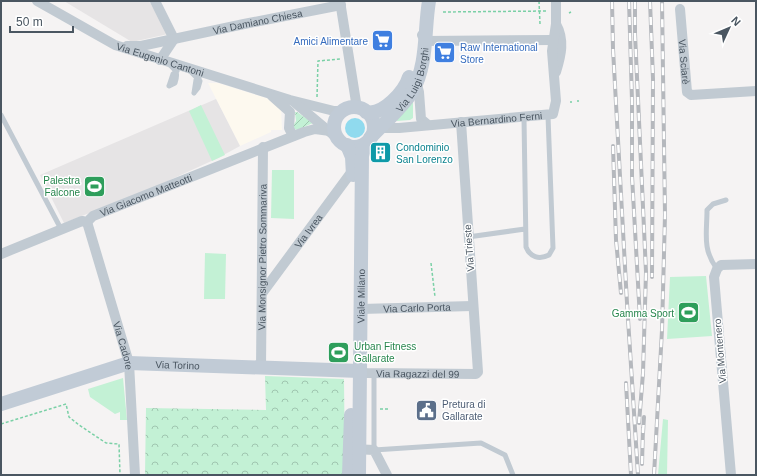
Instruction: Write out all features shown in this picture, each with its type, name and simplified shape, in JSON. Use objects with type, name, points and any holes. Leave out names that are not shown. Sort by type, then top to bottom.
[{"type":"street","name":"Via Eugenio Cantoni","points":[[37,1],[115,45],[290,100],[334,111],[347,109]]},
{"type":"street","points":[[155,1],[174,39],[163,60]]},
{"type":"street","points":[[555,74],[552,57],[556,24],[556,1]]},
{"type":"street","name":"Via Damiano Chiesa","points":[[115,45],[142,46],[341,3]]},
{"type":"street","points":[[341,3],[351,59],[356,102],[347,109],[335,122],[335,131],[338,138],[356,147],[372,136],[374,131],[374,123],[366,112],[360,108],[347,109]]},
{"type":"street","name":"Via Luigi Borghi","points":[[372,136],[406,100],[416,81],[428,5]]},
{"type":"street","name":"Via Sciarè","points":[[680,10],[687,92],[691,95],[756,91]]},
{"type":"street","points":[[555,74],[562,49],[561,32],[556,24]]},
{"type":"street","points":[[423,36],[553,40]]},
{"type":"street","name":"Via Luigi Borghi","points":[[366,112],[374,113],[382,110],[405,85],[423,36]]},
{"type":"street","name":"Via Bernardino Ferni","points":[[372,136],[399,128],[427,124],[548,116],[554,112],[556,101],[555,74]]},
{"type":"street","points":[[416,81],[419,92],[421,119],[427,124]]},
{"type":"street","points":[[269,93],[290,112],[289,128],[293,136]]},
{"type":"street","name":"Via Eugenio Cantoni","points":[[290,100],[338,138]]},
{"type":"street","name":"Via Trieste","points":[[461,122],[472,306],[478,372],[476,374]]},
{"type":"street","name":"Via Giacomo Matteotti","points":[[2,253],[82,221],[87,222],[93,216],[293,136],[315,129],[338,138]]},
{"type":"street","name":"Viale Milano","points":[[356,371],[361,310],[362,156],[372,136]]},
{"type":"street","name":"Viale Milano","points":[[338,138],[352,157],[353,170],[356,371],[355,449],[359,475]]},
{"type":"street","name":"Via Monsignor Pietro Sommariva","points":[[261,368],[263,292],[263,147]]},
{"type":"street","name":"Via Ivrea","points":[[263,292],[353,170]]},
{"type":"street","name":"Via Cadore","points":[[87,222],[94,241],[129,364],[135,475]]},
{"type":"street","points":[[717,269],[721,265],[756,264]]},
{"type":"street","name":"Via Montenero","points":[[717,269],[714,277],[731,475]]},
{"type":"street","name":"Via Carlo Porta","points":[[361,310],[472,306]]},
{"type":"street","name":"Via Torino","points":[[1,404],[129,364],[356,371]]},
{"type":"street","name":"Via Ragazzi del 99","points":[[356,371],[374,373],[476,374]]},
{"type":"street","points":[[355,449],[374,450],[387,475]]},
{"type":"street","name":"Viale Milano","points":[[349,475],[355,449]]},
{"type":"lane","points":[[163,60],[177,71]]},
{"type":"lane","points":[[187,68],[199,78]]},
{"type":"lane","points":[[1,115],[61,230]]},
{"type":"lane","points":[[524,118],[526,247],[529,253],[540,258],[549,256],[553,244],[548,116]]},
{"type":"lane","points":[[717,269],[709,258],[706,240],[706,210],[713,204],[726,200]]},
{"type":"lane","points":[[468,237],[525,229]]},
{"type":"lane","points":[[374,373],[374,450],[481,443],[504,455],[513,475]]},
{"type":"path","points":[[539,1],[540,24]]},
{"type":"path","points":[[443,12],[551,11]]},
{"type":"path","points":[[316,107],[318,61],[351,59]]},
{"type":"path","points":[[432,263],[436,307]]},
{"type":"path","points":[[1,424],[66,404],[69,417],[79,425],[106,443],[119,444],[120,475]]},
{"type":"path","points":[[383,409],[388,409]]},
{"type":"shaded area","points":[[64,1],[149,1],[168,34],[132,42]]},
{"type":"shaded area","points":[[208,83],[218,83],[269,99],[281,107],[282,130],[271,130],[271,132],[240,146]]},
{"type":"shaded area","points":[[216,99],[240,146],[218,158],[148,190],[64,223],[40,175]]},
{"type":"green space","points":[[413,101],[413,118],[410,120],[397,121],[396,119]]},
{"type":"green space","points":[[201,105],[225,155],[212,161],[189,111]]},
{"type":"green space","points":[[295,112],[313,123],[297,130],[295,129],[293,126],[296,121]]},
{"type":"green space","points":[[272,170],[294,170],[294,219],[271,218]]},
{"type":"green space","points":[[205,253],[226,254],[225,299],[204,299]]},
{"type":"green space","name":"Gamma Sport","points":[[706,276],[712,336],[667,339],[670,277]]},
{"type":"green space","points":[[265,376],[344,379],[345,475],[145,475],[146,408],[266,410]]},
{"type":"green space","points":[[123,378],[127,420],[120,420],[120,412],[115,414],[90,397],[88,389]]},
{"type":"green space","points":[[663,419],[668,420],[667,475],[658,475]]},
{"type":"water","points":[[351,118],[359,118],[365,124],[365,132],[359,138],[351,138],[345,132],[345,124]]},
{"type":"railway","points":[[612,1],[613,49],[638,475]]},
{"type":"railway","points":[[629,1],[632,101],[632,176],[640,319]]},
{"type":"railway","points":[[635,1],[635,34],[646,272],[643,373],[639,423]]},
{"type":"railway","points":[[650,1],[653,79],[652,277]]},
{"type":"railway","points":[[654,475],[662,330],[665,215],[662,1]]},
{"type":"railway","points":[[613,146],[616,240],[621,293]]},
{"type":"railway","points":[[626,383],[631,475]]},
{"type":"railway","points":[[643,433],[644,417]]},
{"type":"railway","points":[[642,464],[643,428]]},
{"type":"place","name":"Amici Alimentare","points":[[383,41]]},
{"type":"place","name":"Raw International Store","points":[[445,53]]},
{"type":"place","name":"Condominio San Lorenzo","points":[[381,153]]},
{"type":"place","name":"Palestra Falcone","points":[[95,186]]},
{"type":"place","name":"Gamma Sport","points":[[689,313]]},
{"type":"place","name":"Urban Fitness Gallarate","points":[[338,352]]},
{"type":"place","name":"Pretura di Gallarate","points":[[426,410]]}]
